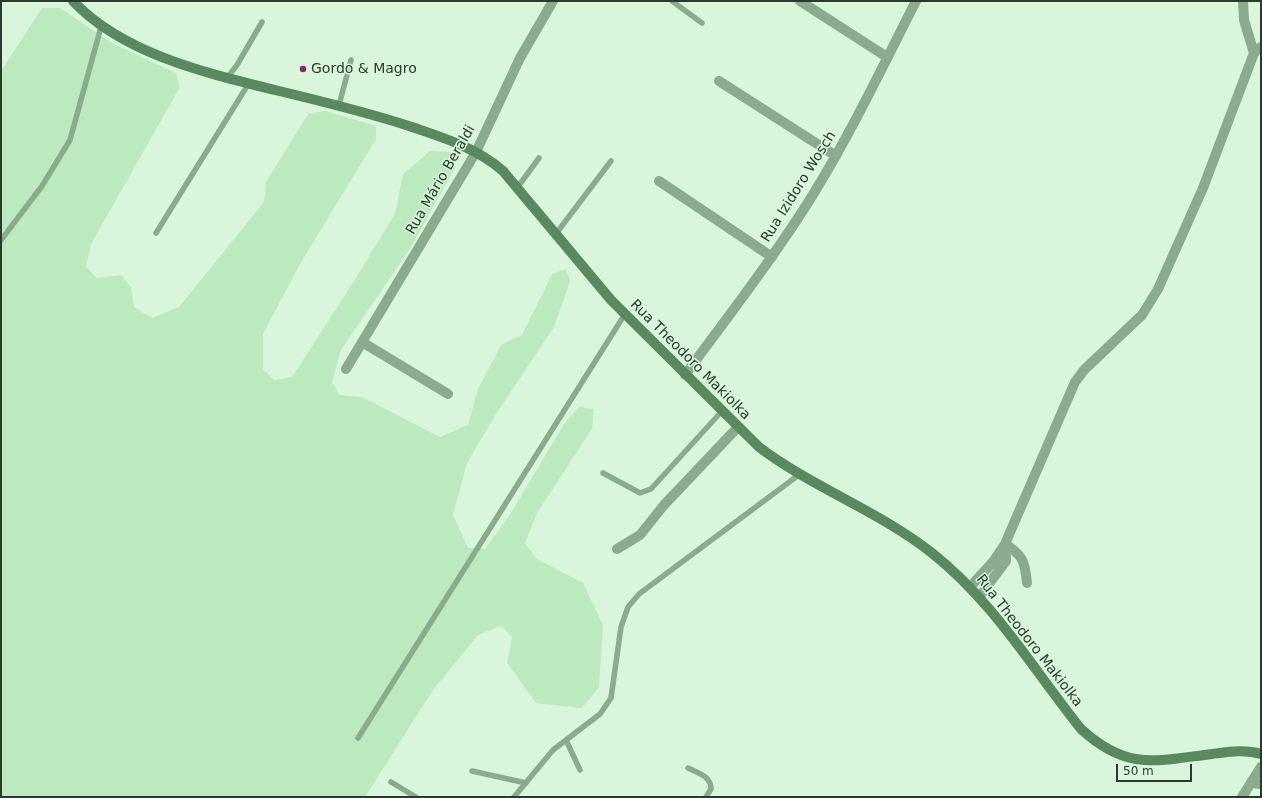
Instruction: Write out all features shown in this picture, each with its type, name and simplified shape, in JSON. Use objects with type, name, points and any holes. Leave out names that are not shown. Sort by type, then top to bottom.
[{"type":"main road","name":"Rua Theodoro Makiolka","points":[[73,1],[101,27],[172,61],[227,78],[338,105],[419,129],[476,152],[495,164],[625,314],[738,427],[771,456],[911,538],[946,564],[970,587],[1005,628],[1081,729],[1108,751],[1131,758],[1155,761],[1230,752],[1261,754]]},
{"type":"street","name":"Rua Mário Beraldi","points":[[346,369],[476,152],[520,58],[553,1]]},
{"type":"street","points":[[800,1],[887,58]]},
{"type":"street","name":"Rua Izidoro Wosch","points":[[685,375],[772,257],[836,156],[916,1]]},
{"type":"street","points":[[970,587],[993,562],[1005,544],[1075,382],[1093,362],[1132,327],[1152,301],[1203,188],[1257,50],[1244,20],[1243,1]]},
{"type":"street","points":[[719,81],[836,156]]},
{"type":"street","points":[[659,182],[772,257]]},
{"type":"street","points":[[362,342],[448,394]]},
{"type":"street","points":[[616,549],[640,535],[698,468],[738,427]]},
{"type":"street","points":[[1005,544],[1020,555],[1026,570],[1027,583]]},
{"type":"street","points":[[979,597],[1006,561],[1005,544]]},
{"type":"street","points":[[1242,797],[1256,784],[1261,767]]},
{"type":"lane","points":[[672,1],[702,23]]},
{"type":"lane","points":[[227,78],[262,22]]},
{"type":"lane","points":[[1,240],[42,186],[70,140],[101,27]]},
{"type":"lane","points":[[338,105],[351,60]]},
{"type":"lane","points":[[156,233],[249,83]]},
{"type":"lane","points":[[517,188],[539,158]]},
{"type":"lane","points":[[555,235],[611,161]]},
{"type":"lane","points":[[358,738],[625,314]]},
{"type":"lane","points":[[603,473],[640,493],[646,492],[651,489],[722,411]]},
{"type":"lane","points":[[514,797],[553,750],[600,714],[611,698],[620,627],[628,607],[639,594],[800,474]]},
{"type":"lane","points":[[566,740],[580,770]]},
{"type":"lane","points":[[688,768],[709,780],[711,788],[706,797]]},
{"type":"lane","points":[[472,771],[526,783]]},
{"type":"lane","points":[[391,782],[416,797]]},
{"type":"green space","points":[[42,8],[60,8],[114,44],[176,73],[180,87],[91,244],[86,267],[97,278],[121,275],[131,287],[134,307],[152,318],[179,307],[264,202],[266,182],[308,114],[325,111],[376,126],[376,139],[300,264],[263,334],[263,369],[274,380],[292,377],[344,297],[395,214],[403,174],[430,151],[451,152],[455,168],[411,247],[341,350],[332,382],[340,395],[362,397],[440,437],[468,425],[478,389],[501,345],[522,335],[552,274],[566,269],[570,281],[554,327],[496,414],[467,463],[453,515],[468,548],[485,549],[511,513],[564,424],[579,407],[594,409],[592,429],[537,513],[525,543],[537,559],[583,583],[603,625],[599,687],[582,708],[536,703],[507,663],[512,637],[501,626],[478,635],[433,690],[365,797],[1,797],[1,71]]},
{"type":"place","name":"Gordo & Magro","points":[[303,69]]}]
